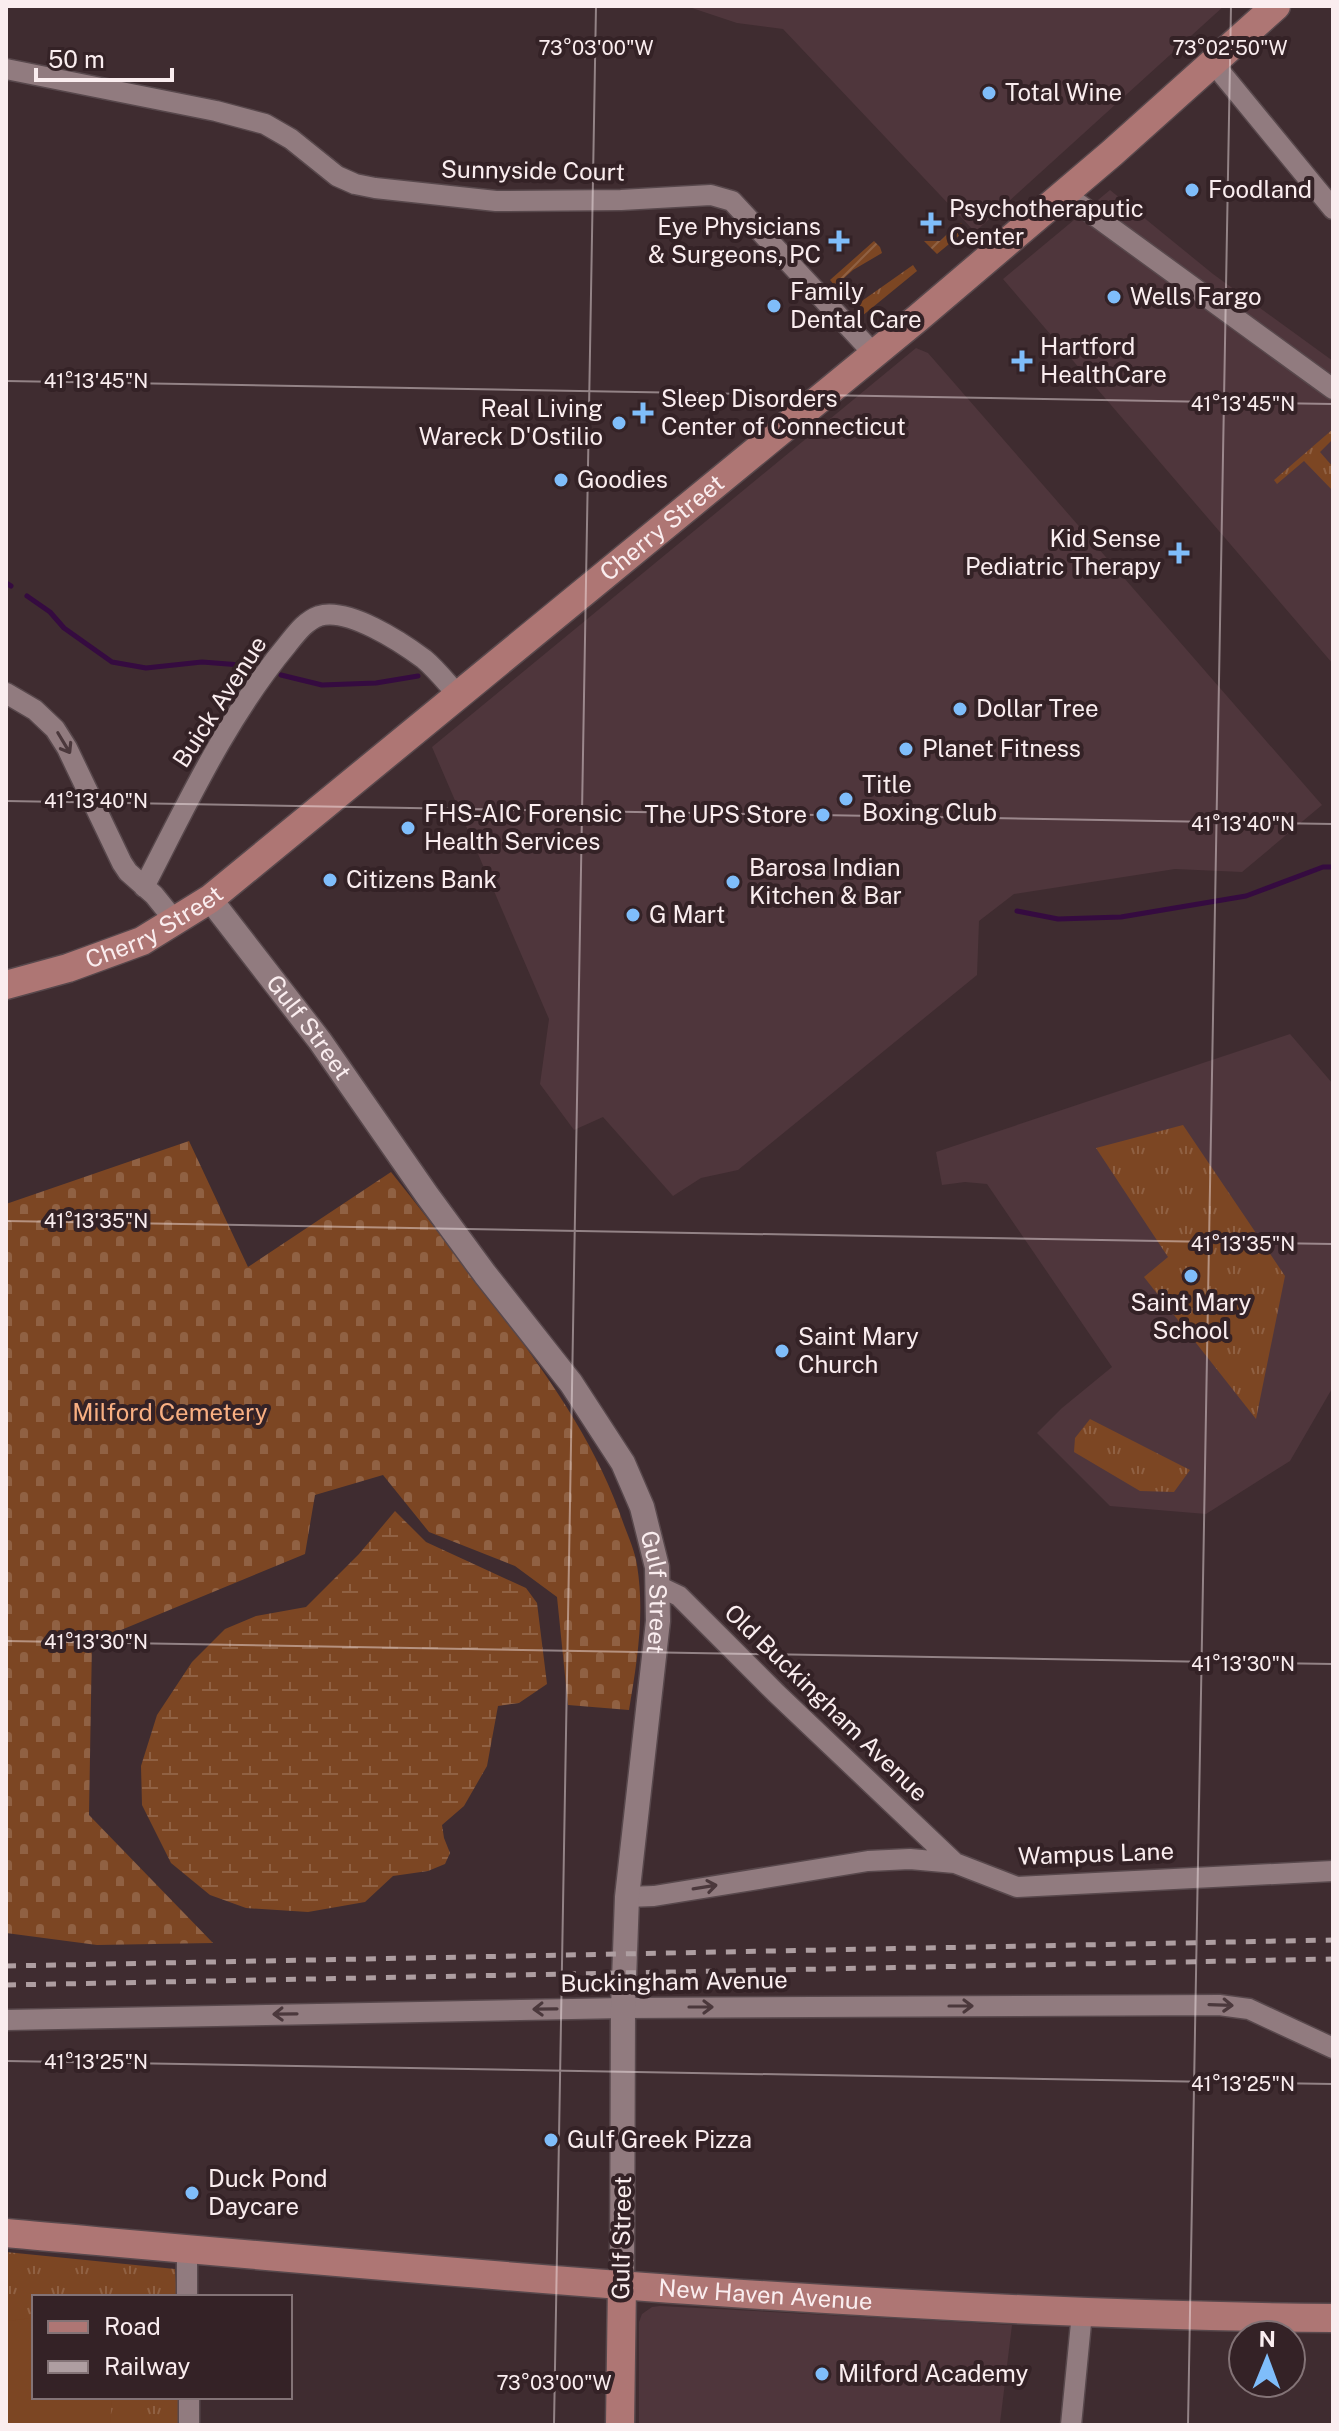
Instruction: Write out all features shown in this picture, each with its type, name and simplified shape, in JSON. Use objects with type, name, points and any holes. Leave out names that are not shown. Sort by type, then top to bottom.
[{"type":"main road","name":"Cherry Street","points":[[6,985],[68,968],[142,941],[210,899],[1065,194],[1276,6]]},
{"type":"main road","name":"New Haven Avenue","points":[[6,2233],[622,2285],[1082,2313],[1333,2318]]},
{"type":"main road","name":"Gulf Street","points":[[620,2425],[622,2285]]},
{"type":"street","points":[[1214,64],[1333,209]]},
{"type":"street","name":"Sunnyside Court","points":[[6,69],[216,111],[265,124],[291,139],[337,176],[375,188],[496,201],[693,196],[726,198],[874,354]]},
{"type":"street","points":[[1065,194],[1333,389]]},
{"type":"street","name":"Buick Avenue","points":[[144,887],[199,780],[262,675],[301,628],[316,617],[330,615],[352,620],[387,634],[426,661],[458,695]]},
{"type":"street","points":[[6,693],[35,710],[55,729],[122,863],[175,921]]},
{"type":"street","name":"Gulf Street","points":[[210,899],[320,1041],[485,1274],[566,1376],[623,1463],[642,1507],[657,1567],[658,1621],[627,1897],[623,2008],[622,2285]]},
{"type":"street","name":"Old Buckingham Avenue","points":[[658,1586],[679,1596],[955,1863]]},
{"type":"street","name":"Wampus Lane","points":[[627,1897],[654,1896],[868,1861],[910,1859],[955,1863],[1017,1887],[1333,1871]]},
{"type":"street","name":"Buckingham Avenue","points":[[6,2020],[623,2008],[1219,2005],[1249,2009],[1333,2048]]},
{"type":"street","points":[[187,2250],[187,2295]]},
{"type":"street","points":[[1071,2425],[1082,2313]]},
{"type":"street","points":[[189,2399],[189,2425]]},
{"type":"shaded area","points":[[686,6],[1224,6],[975,232],[783,29],[737,23]]},
{"type":"shaded area","points":[[1110,190],[1213,274],[1333,361],[1333,664],[1003,279]]},
{"type":"shaded area","points":[[916,348],[928,353],[1322,805],[1242,872],[1175,869],[1014,894],[979,921],[977,975],[738,1170],[701,1178],[673,1196],[603,1117],[574,1130],[540,1084],[549,1019],[432,747]]},
{"type":"shaded area","name":"Saint Mary School","points":[[1290,1034],[1333,1084],[1333,1387],[1290,1461],[1206,1514],[1110,1506],[1037,1433],[1112,1367],[987,1184],[965,1182],[942,1185],[936,1152]]},
{"type":"shaded area","name":"Milford Academy","points":[[660,2306],[1012,2325],[1000,2423],[1027,2425],[639,2425],[639,2322],[642,2314]]},
{"type":"green space","points":[[961,223],[966,230],[937,254],[924,241],[940,241]]},
{"type":"green space","points":[[874,241],[882,253],[853,270],[835,286],[830,280]]},
{"type":"green space","points":[[913,265],[917,271],[862,316],[844,297],[851,296],[859,303]]},
{"type":"green space","points":[[1333,429],[1333,439],[1320,452],[1333,467],[1333,491],[1304,461],[1277,484],[1274,480]]},
{"type":"green space","points":[[1183,1125],[1285,1276],[1256,1419],[1144,1277],[1168,1257],[1096,1148]]},
{"type":"green space","name":"Milford Cemetery","points":[[189,1141],[248,1267],[391,1172],[438,1231],[564,1402],[612,1493],[633,1550],[639,1584],[639,1638],[629,1710],[568,1705],[557,1597],[515,1566],[429,1532],[383,1475],[315,1495],[305,1554],[92,1642],[89,1815],[213,1943],[97,1945],[6,1933],[6,1204]]},
{"type":"green space","points":[[1090,1419],[1190,1470],[1174,1492],[1140,1491],[1074,1452],[1075,1438]]},
{"type":"green space","points":[[395,1511],[426,1542],[526,1588],[537,1603],[547,1684],[519,1703],[498,1706],[487,1766],[464,1806],[442,1825],[450,1853],[445,1864],[428,1871],[393,1876],[365,1902],[308,1912],[246,1908],[210,1895],[171,1863],[142,1805],[141,1766],[157,1715],[192,1662],[225,1629],[256,1616],[306,1607],[359,1554]]},
{"type":"green space","points":[[6,2252],[175,2269],[177,2295],[32,2295],[32,2399],[178,2399],[178,2425],[6,2425]]},
{"type":"green space","points":[[32,2318],[32,2399],[112,2399],[110,2425],[6,2425],[6,2321]]},
{"type":"waterway","points":[[6,583],[11,586]]},
{"type":"waterway","points":[[27,596],[50,612],[64,628],[112,662],[146,668],[202,662],[254,666]]},
{"type":"waterway","points":[[281,675],[322,685],[376,683],[418,676]]},
{"type":"waterway","points":[[1017,911],[1058,919],[1121,917],[1246,896],[1323,867],[1333,867]]},
{"type":"railway","points":[[6,1966],[1333,1940]]},
{"type":"railway","points":[[6,1985],[1333,1959]]},
{"type":"place","name":"Total Wine","points":[[989,93]]},
{"type":"place","name":"Foodland","points":[[1192,190]]},
{"type":"place","name":"Psychotheraputic Center","points":[[931,223]]},
{"type":"place","name":"Eye Physicians & Surgeons, PC","points":[[839,241]]},
{"type":"place","name":"Wells Fargo","points":[[1114,297]]},
{"type":"place","name":"Family Dental Care","points":[[774,306]]},
{"type":"place","name":"Hartford HealthCare","points":[[1022,361]]},
{"type":"place","name":"Sleep Disorders Center of Connecticut","points":[[643,413]]},
{"type":"place","name":"Real Living Wareck D'Ostilio","points":[[619,423]]},
{"type":"place","name":"Goodies","points":[[561,480]]},
{"type":"place","name":"Kid Sense Pediatric Therapy","points":[[1179,553]]},
{"type":"place","name":"Dollar Tree","points":[[960,709]]},
{"type":"place","name":"Planet Fitness","points":[[906,749]]},
{"type":"place","name":"Title Boxing Club","points":[[846,799]]},
{"type":"place","name":"The UPS Store","points":[[823,815]]},
{"type":"place","name":"FHS-AIC Forensic Health Services","points":[[408,828]]},
{"type":"place","name":"Citizens Bank","points":[[330,880]]},
{"type":"place","name":"Barosa Indian Kitchen & Bar","points":[[733,882]]},
{"type":"place","name":"G Mart","points":[[633,915]]},
{"type":"place","name":"Saint Mary School","points":[[1191,1276]]},
{"type":"place","name":"Saint Mary Church","points":[[782,1351]]},
{"type":"place","name":"Gulf Greek Pizza","points":[[551,2140]]},
{"type":"place","name":"Duck Pond Daycare","points":[[192,2193]]},
{"type":"place","name":"Milford Academy","points":[[822,2374]]}]
